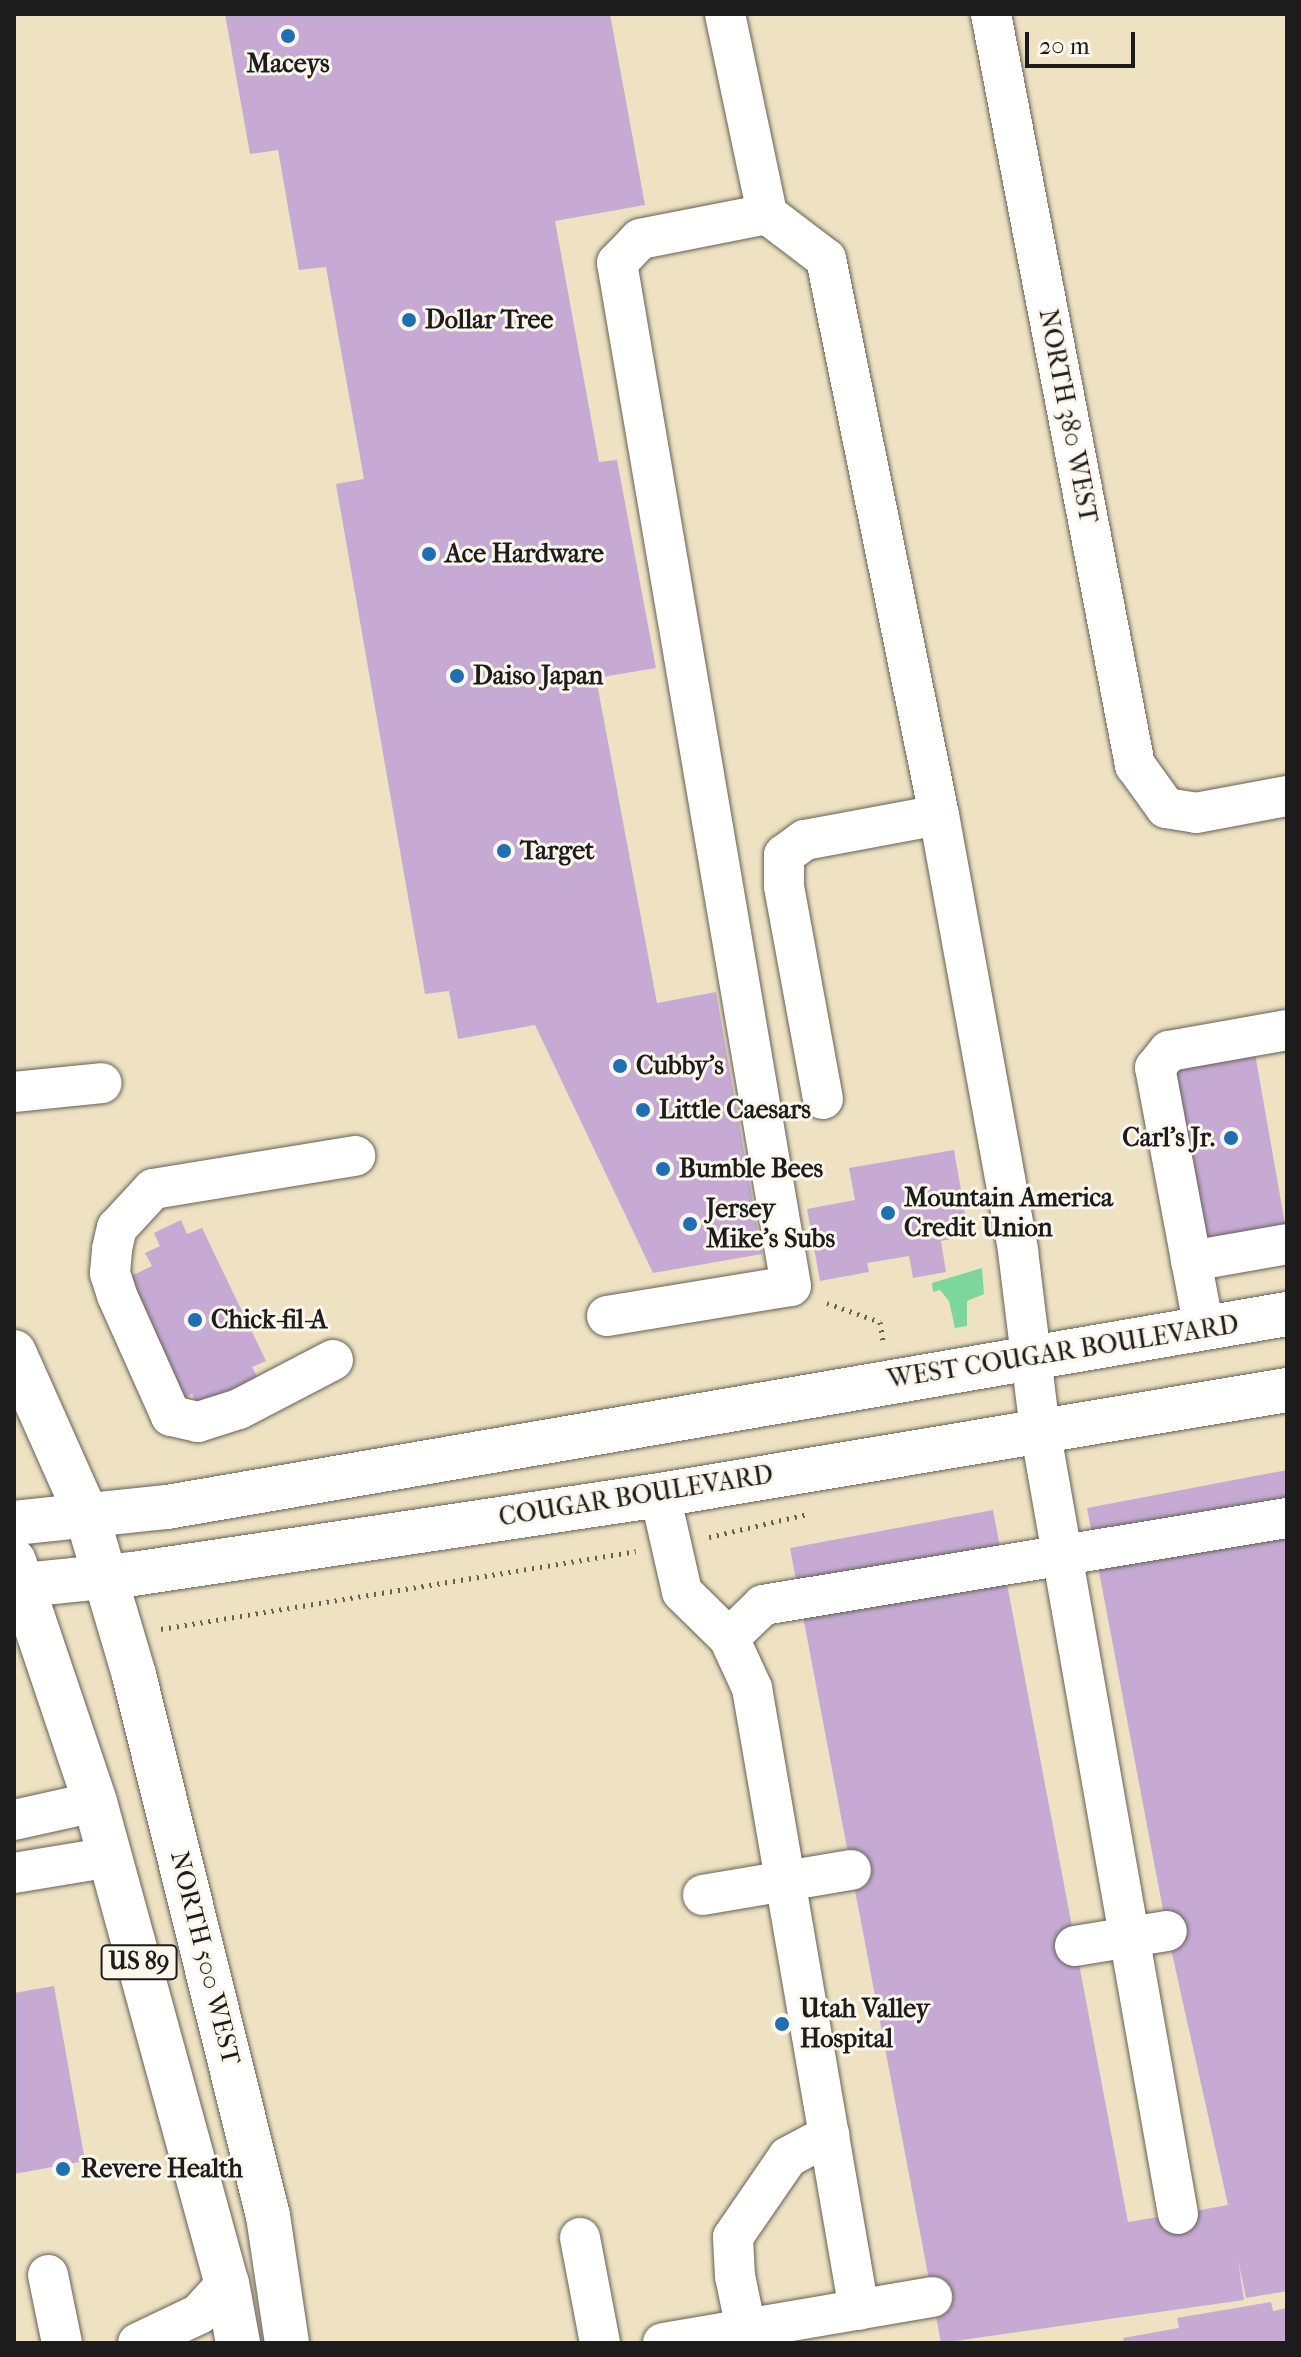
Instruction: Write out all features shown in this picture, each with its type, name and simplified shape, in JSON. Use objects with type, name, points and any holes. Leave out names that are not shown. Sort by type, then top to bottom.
[{"type":"main road","name":"WEST COUGAR BOULEVARD","points":[[87,1516],[1287,1314]]},
{"type":"main road","name":"US 89","points":[[14,1352],[87,1516],[103,1577]]},
{"type":"main road","name":"COUGAR BOULEVARD","points":[[16,1578],[103,1577],[660,1495],[1268,1393]]},
{"type":"main road","points":[[14,1523],[87,1516]]},
{"type":"main road","name":"NORTH 500 WEST","points":[[103,1577],[206,1956],[268,2216],[287,2343]]},
{"type":"main road","name":"US 89","points":[[16,1578],[95,1802],[111,1857],[227,2283],[238,2343]]},
{"type":"street","points":[[725,14],[767,214],[826,259],[939,815],[1018,1251],[1040,1429],[1063,1556],[1149,1934],[1178,2214]]},
{"type":"street","name":"NORTH 380 WEST","points":[[991,14],[1135,765],[1166,808],[1196,813],[1287,796]]},
{"type":"street","points":[[607,1316],[791,1286],[738,993],[617,263],[640,239],[767,214]]},
{"type":"street","points":[[823,1099],[784,886],[784,855],[805,840],[939,815]]},
{"type":"street","points":[[738,993],[801,983]]},
{"type":"street","points":[[1204,1329],[1155,1068],[1169,1051],[1287,1030]]},
{"type":"street","points":[[14,1092],[102,1083]]},
{"type":"street","points":[[333,1360],[239,1409],[198,1422],[171,1416],[117,1295],[110,1273],[112,1249],[117,1228],[153,1189],[355,1156]]},
{"type":"street","points":[[1191,1261],[1287,1244]]},
{"type":"street","points":[[660,1495],[682,1592],[729,1638],[752,1688],[859,2310]]},
{"type":"street","points":[[729,1638],[763,1605],[1287,1518]]},
{"type":"street","points":[[14,1820],[95,1802]]},
{"type":"street","points":[[14,1873],[111,1857]]},
{"type":"street","points":[[703,1895],[851,1870]]},
{"type":"street","points":[[1075,1946],[1149,1934]]},
{"type":"street","points":[[746,2329],[735,2276],[733,2237],[788,2157],[829,2135]]},
{"type":"street","points":[[580,2238],[600,2343]]},
{"type":"street","points":[[48,2275],[62,2343]]},
{"type":"street","points":[[138,2343],[199,2314],[227,2283]]},
{"type":"street","points":[[663,2343],[932,2297]]},
{"type":"path","points":[[826,1294],[828,1306],[880,1322],[883,1342]]},
{"type":"green space","points":[[982,1268],[984,1294],[967,1301],[967,1326],[955,1328],[949,1301],[940,1290],[933,1292],[932,1283]]},
{"type":"building","points":[[225,14],[610,14],[645,205],[555,221],[599,462],[617,460],[656,668],[596,678],[657,1003],[716,992],[762,1254],[653,1273],[535,1025],[458,1039],[449,991],[425,994],[336,484],[364,479],[326,267],[299,270],[278,150],[250,154]]},
{"type":"building","name":"Carl's Jr.","points":[[1254,1048],[1287,1234],[1207,1248],[1174,1062]]},
{"type":"building","name":"Mountain America Credit Union","points":[[954,1150],[969,1236],[941,1241],[946,1272],[913,1278],[909,1256],[867,1263],[869,1272],[820,1281],[807,1209],[855,1200],[849,1168]]},
{"type":"building","name":"Chick-fil-A","points":[[181,1220],[187,1234],[202,1228],[266,1361],[252,1367],[262,1386],[202,1415],[192,1394],[183,1399],[125,1279],[152,1266],[145,1253],[160,1246],[154,1233]]},
{"type":"building","points":[[1287,1470],[1287,2291],[1246,2298],[1238,2260],[1244,2300],[941,2343],[790,1548],[993,1510],[1128,2222],[1228,2205],[1167,1931],[1087,1508]]},
{"type":"building","points":[[54,1986],[85,2161],[14,2174],[14,1993]]},
{"type":"building","points":[[1271,2302],[1273,2311],[1287,2308],[1287,2343],[1124,2343],[1123,2338],[1179,2328],[1177,2318]]},
{"type":"place","name":"Maceys","points":[[288,36]]},
{"type":"place","name":"Dollar Tree","points":[[409,320]]},
{"type":"place","name":"Ace Hardware","points":[[429,554]]},
{"type":"place","name":"Daiso Japan","points":[[457,676]]},
{"type":"place","name":"Target","points":[[504,851]]},
{"type":"place","name":"Cubby's","points":[[620,1066]]},
{"type":"place","name":"Little Caesars","points":[[643,1110]]},
{"type":"place","name":"Carl's Jr.","points":[[1231,1138]]},
{"type":"place","name":"Bumble Bees","points":[[663,1169]]},
{"type":"place","name":"Mountain America Credit Union","points":[[888,1213]]},
{"type":"place","name":"Jersey Mike's Subs","points":[[690,1224]]},
{"type":"place","name":"Chick-fil-A","points":[[195,1320]]},
{"type":"place","name":"Utah Valley Hospital","points":[[782,2024]]},
{"type":"place","name":"Revere Health","points":[[63,2169]]}]
